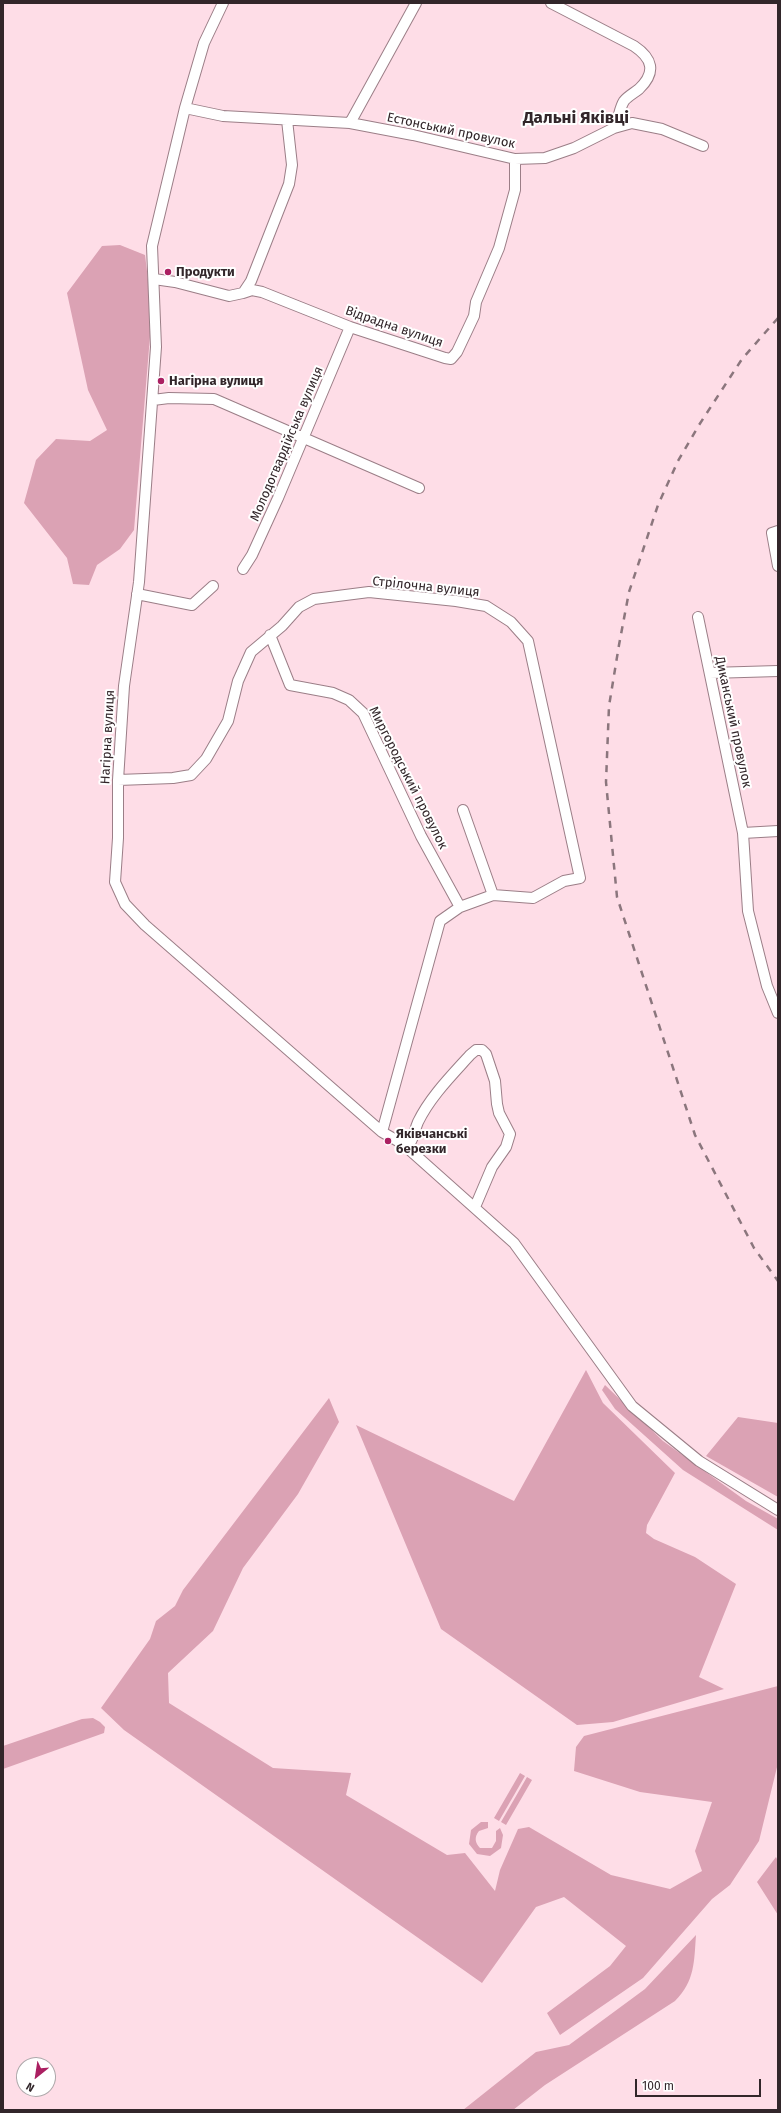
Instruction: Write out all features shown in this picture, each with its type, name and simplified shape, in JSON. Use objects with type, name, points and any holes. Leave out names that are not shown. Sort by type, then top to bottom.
[{"type":"street","name":"Нагірна вулиця","points":[[223,3],[204,43],[185,108],[152,246],[156,347],[145,514],[137,594],[124,686],[118,780],[118,838],[115,882],[125,904],[145,925],[382,1132]]},
{"type":"street","points":[[350,123],[416,3]]},
{"type":"street","points":[[551,3],[634,46],[646,54],[650,66],[648,78],[624,102],[620,118],[614,128]]},
{"type":"street","name":"Естонський провулок","points":[[185,108],[223,116],[350,123],[413,135],[515,159],[545,158],[574,148],[614,128],[632,123],[662,128],[703,146]]},
{"type":"street","points":[[243,293],[251,281],[288,184],[292,166],[287,120]]},
{"type":"street","name":"Відрадна вулиця","points":[[154,280],[175,282],[229,296],[252,290],[262,292],[350,327],[451,359],[457,352],[474,316],[476,302],[499,248],[515,190],[515,159]]},
{"type":"street","name":"Молодогвардійська вулиця","points":[[243,569],[252,555],[304,438],[350,327]]},
{"type":"street","points":[[152,400],[170,398],[214,399],[419,488]]},
{"type":"street","points":[[775,532],[778,566]]},
{"type":"street","points":[[137,594],[192,605],[213,586]]},
{"type":"street","name":"Стрілочна вулиця","points":[[118,780],[172,778],[190,775],[206,759],[228,721],[238,681],[251,652],[282,626],[299,607],[314,599],[369,592],[456,601],[486,606],[511,622],[528,641],[580,878],[564,881],[533,898],[493,895]]},
{"type":"street","name":"Диканський провулок","points":[[698,617],[742,833],[748,911],[768,986],[778,1013]]},
{"type":"street","name":"Миргородський провулок","points":[[270,635],[290,685],[333,693],[349,700],[363,713],[421,836],[460,907]]},
{"type":"street","points":[[710,673],[778,671]]},
{"type":"street","points":[[463,810],[493,895],[460,907],[440,920],[382,1132],[407,1147],[514,1243],[632,1406],[699,1461],[778,1510]]},
{"type":"street","points":[[742,833],[778,831]]},
{"type":"street","points":[[407,1147],[412,1141],[418,1122],[434,1097],[470,1055],[476,1050],[482,1050],[486,1054],[496,1081],[499,1113],[510,1134],[506,1147],[492,1167],[475,1207]]},
{"type":"shaded area","points":[[120,245],[145,255],[152,312],[134,530],[120,549],[97,565],[89,585],[73,584],[67,558],[24,503],[36,460],[56,439],[90,441],[107,430],[88,390],[67,293],[102,246]]},
{"type":"shaded area","points":[[586,1370],[603,1403],[675,1473],[647,1525],[646,1533],[654,1539],[695,1557],[736,1584],[699,1677],[724,1689],[613,1722],[577,1725],[441,1629],[356,1425],[514,1501]]},
{"type":"shaded area","points":[[605,1385],[663,1441],[746,1501],[778,1519],[778,1530],[683,1470],[615,1409],[602,1390]]},
{"type":"shaded area","points":[[329,1398],[339,1422],[298,1494],[243,1568],[213,1631],[168,1673],[169,1703],[273,1768],[351,1773],[346,1795],[447,1855],[465,1853],[495,1891],[500,1870],[518,1829],[529,1827],[611,1875],[670,1889],[702,1871],[695,1851],[712,1802],[640,1792],[574,1771],[576,1747],[584,1736],[778,1686],[778,1763],[759,1841],[730,1885],[712,1899],[643,1978],[560,2035],[547,2013],[610,1966],[626,1946],[564,1897],[536,1907],[482,1983],[124,1730],[101,1708],[150,1639],[156,1621],[175,1606],[183,1590]]},
{"type":"shaded area","points":[[738,1417],[778,1423],[778,1497],[706,1456]]},
{"type":"shaded area","points":[[93,1718],[105,1727],[104,1733],[3,1769],[3,1746],[82,1719]]},
{"type":"shaded area","points":[[520,1773],[525,1776],[499,1821],[494,1818]]},
{"type":"shaded area","points":[[527,1777],[532,1780],[506,1825],[501,1822]]},
{"type":"shaded area","points":[[481,1822],[488,1822],[488,1828],[479,1831],[476,1835],[476,1842],[480,1848],[492,1848],[496,1841],[496,1831],[500,1828],[503,1835],[501,1848],[490,1856],[477,1854],[469,1844],[471,1830]]},
{"type":"shaded area","points":[[776,1857],[778,1861],[778,1915],[757,1882]]},
{"type":"shaded area","points":[[696,1935],[694,1962],[690,1978],[682,1994],[675,2001],[545,2085],[513,2110],[463,2110],[536,2052],[569,2045],[645,1989]]},
{"type":"railway","points":[[778,318],[742,359],[699,425],[678,461],[658,505],[629,592],[619,645],[609,706],[606,782],[617,897],[695,1135],[754,1248],[778,1281]]},
{"type":"place","name":"Продукти","points":[[168,272]]},
{"type":"place","name":"Нагірна вулиця","points":[[161,381]]},
{"type":"place","name":"Яківчанські березки","points":[[388,1141]]},
{"type":"district","name":"Дальні Яківці","points":[[576,118]]}]
